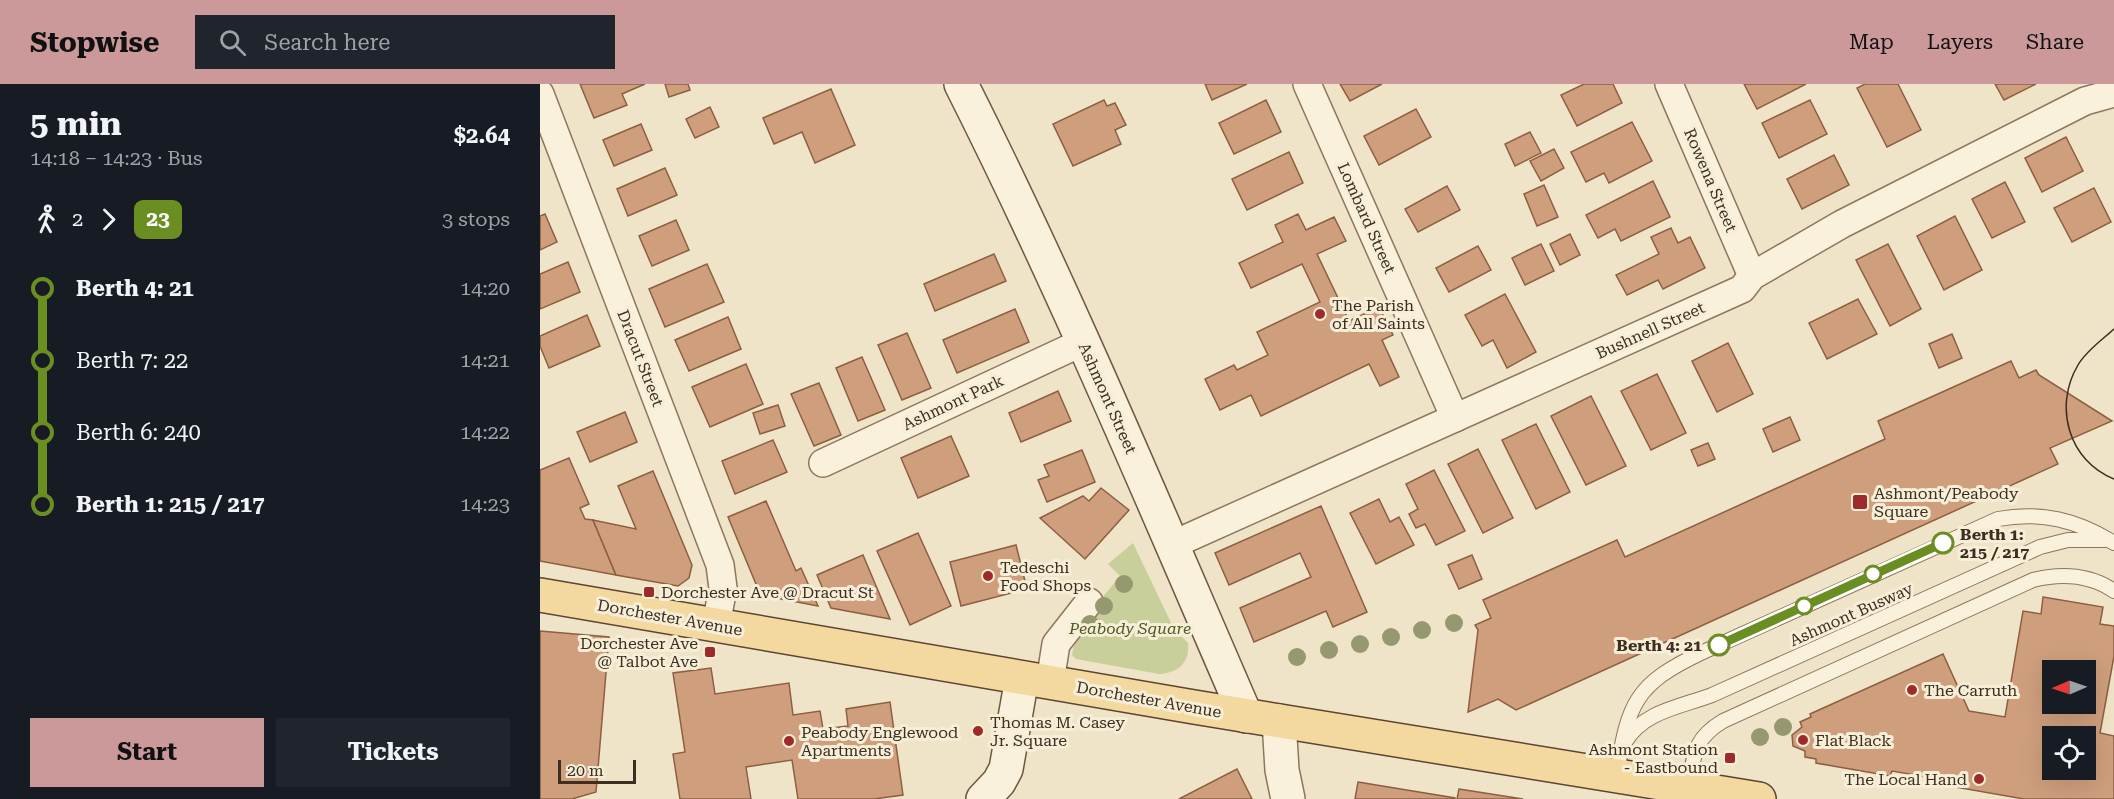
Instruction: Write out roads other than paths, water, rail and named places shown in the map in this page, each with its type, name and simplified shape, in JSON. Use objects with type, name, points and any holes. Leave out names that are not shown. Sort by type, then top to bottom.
[{"type":"main road","name":"Ashmont Street","points":[[961,84],[1014,189],[1083,342],[1246,716]]},
{"type":"main road","name":"Dorchester Avenue","points":[[540,595],[1246,716],[1619,761],[1681,790],[1759,799]]},
{"type":"main road","points":[[983,799],[999,782],[1006,769],[1036,680]]},
{"type":"main road","points":[[1280,721],[1282,770],[1288,799]]},
{"type":"street","name":"Lombard Street","points":[[1307,84],[1455,418]]},
{"type":"street","name":"Rowena Street","points":[[1669,84],[1752,276]]},
{"type":"street","name":"Dracut Street","points":[[540,93],[720,565],[723,588],[716,625]]},
{"type":"street","name":"Bushnell Street","points":[[1172,545],[1742,289],[1752,276],[1853,218],[2085,100],[2109,97]]},
{"type":"street","name":"Ashmont Park","points":[[823,464],[1083,342]]},
{"type":"street","points":[[1036,680],[1056,644],[1089,602]]},
{"type":"lane","name":"Ashmont Busway","points":[[1619,761],[1626,722],[1634,703],[1650,686],[1675,666],[1981,525],[2016,516],[2052,517],[2068,520],[2112,541]]},
{"type":"lane","name":"Ashmont Busway","points":[[1619,761],[1635,729],[1660,712],[1712,695],[2031,551],[2068,540],[2112,541]]},
{"type":"lane","points":[[1681,790],[1701,737],[1723,721],[2033,580],[2050,576],[2082,577],[2098,581],[2114,591]]},
{"type":"tram line","points":[[2114,329],[2081,360],[2071,381],[2067,398],[2067,415],[2076,446],[2086,460],[2099,471],[2114,479]]},
{"type":"place","name":"The Parish of All Saints","points":[[1320,314]]},
{"type":"place","name":"Ashmont/Peabody Square","points":[[1860,502]]},
{"type":"place","name":"Berth 1: 215 / 217","points":[[1943,543]]},
{"type":"place","name":"Tedeschi Food Shops","points":[[988,576]]},
{"type":"place","name":"Dorchester Ave @ Dracut St","points":[[649,592]]},
{"type":"place","name":"Berth 4: 21","points":[[1719,645]]},
{"type":"place","name":"Dorchester Ave @ Talbot Ave","points":[[710,652]]},
{"type":"place","name":"The Carruth","points":[[1912,690]]},
{"type":"place","name":"Thomas M. Casey Jr. Square","points":[[978,731]]},
{"type":"place","name":"Flat Black","points":[[1803,740]]},
{"type":"place","name":"Peabody Englewood Apartments","points":[[789,741]]},
{"type":"place","name":"Ashmont Station - Eastbound","points":[[1730,758]]},
{"type":"place","name":"The Local Hand","points":[[1979,779]]},
{"type":"park label","name":"Peabody Square","points":[[1130,628]]}]
